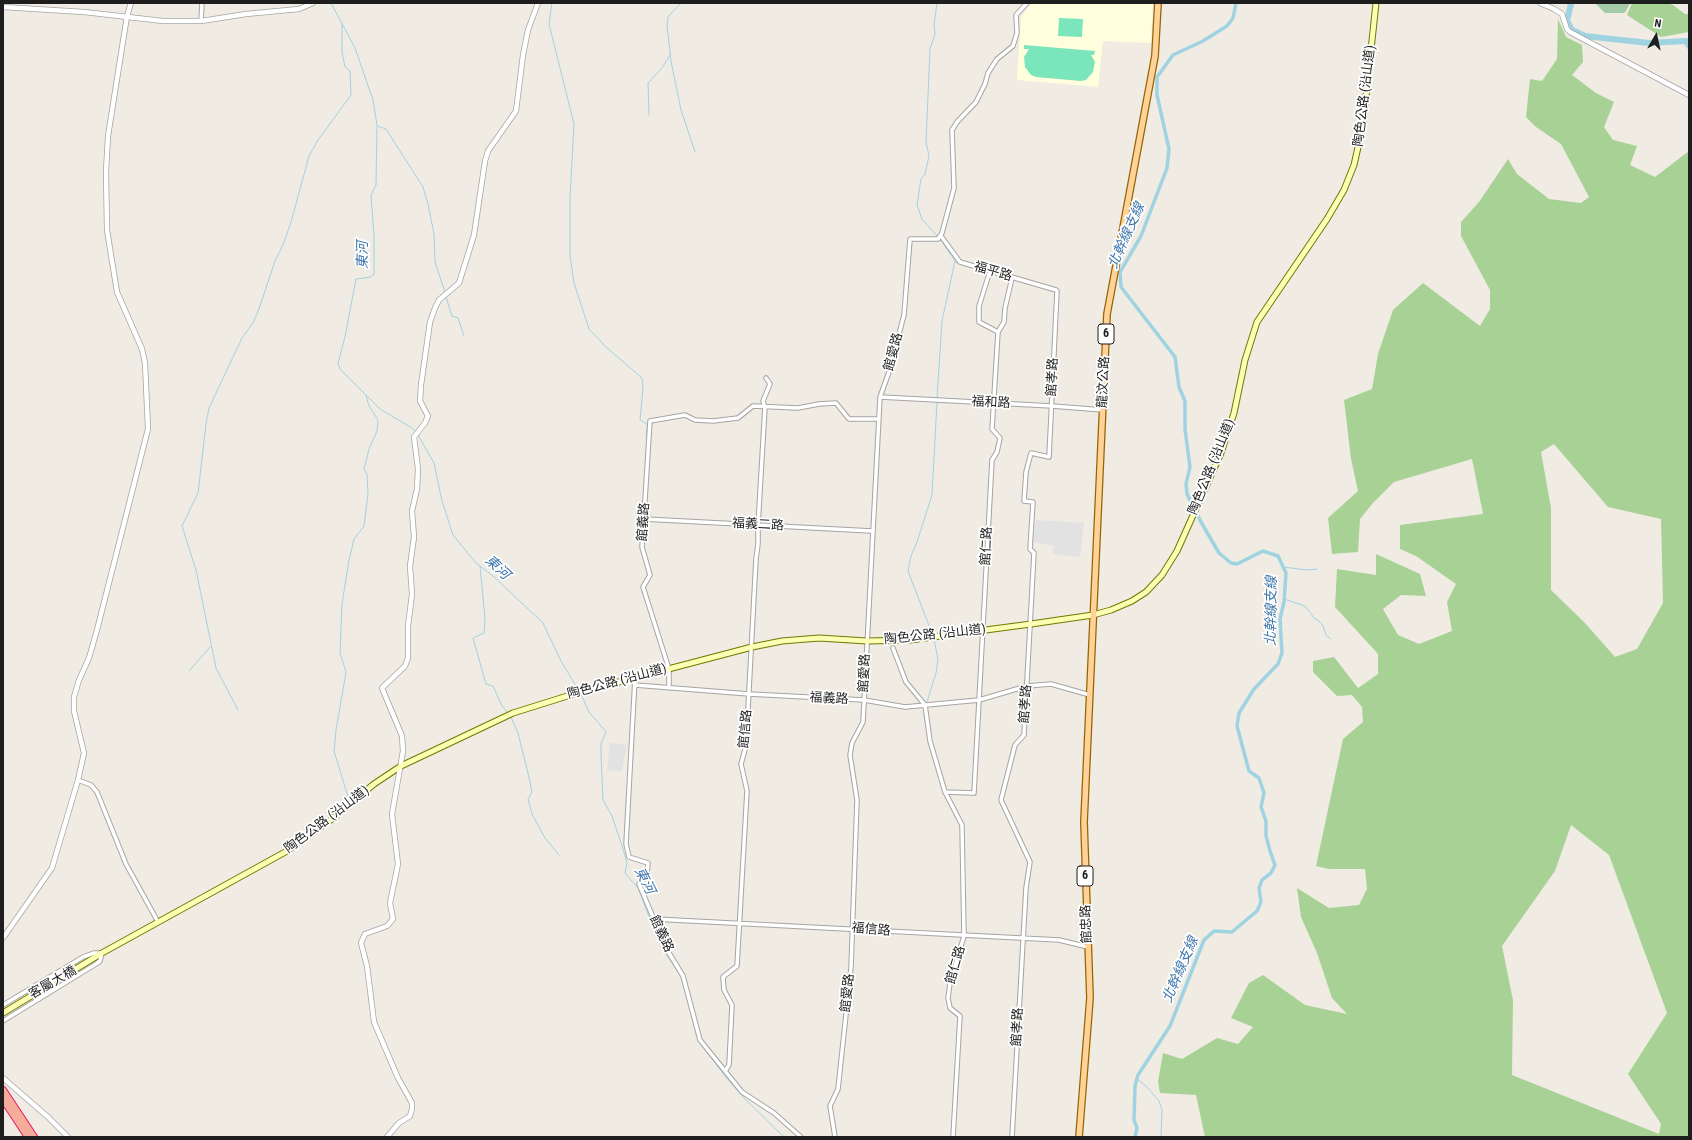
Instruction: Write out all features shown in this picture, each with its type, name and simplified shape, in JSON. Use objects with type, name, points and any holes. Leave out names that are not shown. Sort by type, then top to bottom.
[{"type":"highway","points":[[3,1090],[34,1137]]},
{"type":"highway","points":[[3,1099],[28,1137]]},
{"type":"main road","name":"龍汶公路","points":[[1093,615],[1107,314],[1155,56],[1158,3]]},
{"type":"main road","name":"陶色公路 (沿山道)","points":[[102,953],[287,851],[332,819],[374,784],[401,766],[513,713],[577,693],[752,647],[795,639],[819,638],[867,641],[910,640],[1093,615],[1111,610],[1132,601],[1154,584],[1162,575],[1177,551],[1221,453],[1234,413],[1245,360],[1257,322],[1327,219],[1344,190],[1354,165],[1363,125],[1376,3]]},
{"type":"main road","name":"館忠路","points":[[1079,1137],[1090,998],[1084,822],[1093,615]]},
{"type":"main road","name":"客屬大橋","points":[[3,1013],[102,953]]},
{"type":"street","points":[[3,938],[52,868],[78,780],[84,753],[74,711],[74,697],[79,680],[89,658],[97,630],[149,423],[142,349],[117,292],[107,230],[106,172],[108,136],[127,16],[131,3]]},
{"type":"street","points":[[201,22],[202,3]]},
{"type":"street","points":[[3,7],[201,22],[246,14],[299,9],[313,3]]},
{"type":"street","points":[[387,1137],[399,1123],[410,1116],[412,1103],[398,1078],[374,1022],[367,966],[361,943],[364,934],[387,926],[393,919],[390,903],[398,864],[392,814],[403,751],[402,736],[382,688],[405,666],[408,658],[408,626],[412,594],[410,566],[414,537],[412,511],[417,489],[418,469],[414,437],[425,423],[428,416],[420,401],[430,322],[439,300],[459,283],[474,235],[485,161],[488,151],[516,111],[523,55],[528,30],[538,3]]},
{"type":"street","points":[[940,236],[954,188],[952,130],[957,122],[976,102],[985,84],[988,73],[997,59],[1013,46],[1017,33],[1016,15],[1027,3]]},
{"type":"street","points":[[1540,3],[1562,14],[1567,29],[1570,32],[1689,95]]},
{"type":"street","name":"福平路","points":[[940,236],[960,262],[1057,291]]},
{"type":"street","name":"館愛路","points":[[835,1137],[830,1106],[838,1090],[851,968],[851,928],[857,800],[850,755],[852,743],[863,722],[880,397],[889,372],[904,315],[910,239],[938,239],[940,236]]},
{"type":"street","points":[[990,271],[979,306],[979,322],[998,332]]},
{"type":"street","name":"館仁路","points":[[945,792],[974,792],[992,460],[997,452],[1000,438],[992,428],[998,332],[1004,322],[1005,308],[1012,278]]},
{"type":"street","name":"館孝路","points":[[1012,1137],[1022,939],[1026,888],[1030,862],[1000,800],[1015,745],[1024,735],[1034,553],[1030,549],[1033,502],[1024,501],[1026,472],[1031,452],[1049,457],[1057,291]]},
{"type":"street","name":"館信路","points":[[725,1071],[729,1065],[732,1005],[724,990],[723,977],[737,966],[747,792],[741,764],[746,746],[752,647],[758,544],[764,407],[763,401],[770,384],[766,378]]},
{"type":"street","name":"福和路","points":[[880,397],[1103,410]]},
{"type":"street","points":[[764,407],[798,408],[819,404],[836,403],[848,419],[878,419]]},
{"type":"street","name":"館義路","points":[[669,688],[669,669],[643,587],[650,575],[642,547],[650,421],[685,415],[695,420],[713,422],[738,418],[754,406],[764,407]]},
{"type":"street","name":"福義二路","points":[[644,519],[872,531]]},
{"type":"street","points":[[893,648],[906,682],[925,705]]},
{"type":"street","name":"館義路","points":[[635,678],[626,844],[630,857],[648,863],[647,874],[639,884],[666,948],[684,976],[700,1040],[742,1092],[774,1113],[801,1137]]},
{"type":"street","name":"福義路","points":[[635,685],[749,694],[864,700],[905,707],[979,700],[1027,686],[1051,684],[1090,695]]},
{"type":"street","name":"館仁路","points":[[925,705],[930,741],[945,792],[962,824],[964,936],[950,983],[948,998],[950,1008],[960,1016],[953,1137]]},
{"type":"street","points":[[78,780],[91,785],[96,792],[126,864],[158,922]]},
{"type":"street","name":"福信路","points":[[654,919],[739,922],[851,928],[900,933],[1059,940],[1088,947]]},
{"type":"street","points":[[3,1005],[83,957],[94,953],[102,953],[100,961],[96,964],[3,1021]]},
{"type":"street","points":[[3,1078],[48,1117],[68,1137]]},
{"type":"shaded area","points":[[1032,3],[1153,3],[1151,43],[1103,41],[1098,87],[1017,80],[1021,17]]},
{"type":"shaded area","points":[[1595,3],[1630,3],[1624,13],[1605,13]]},
{"type":"shaded area","points":[[1036,520],[1084,523],[1080,557],[1053,554],[1054,546],[1032,542]]},
{"type":"shaded area","points":[[610,743],[627,745],[622,771],[607,770]]},
{"type":"green space","points":[[1632,3],[1667,3],[1673,5],[1685,14],[1689,14],[1689,32],[1661,37],[1627,15]]},
{"type":"green space","points":[[1059,18],[1083,19],[1082,37],[1058,36]]},
{"type":"green space","points":[[1558,19],[1566,37],[1582,45],[1583,62],[1572,75],[1596,93],[1614,102],[1604,127],[1613,140],[1637,146],[1630,165],[1655,177],[1689,151],[1689,1137],[1205,1137],[1196,1095],[1160,1093],[1158,1082],[1163,1053],[1182,1059],[1217,1038],[1238,1044],[1253,1027],[1231,1018],[1249,983],[1263,975],[1305,1005],[1347,1014],[1332,998],[1317,953],[1301,917],[1297,888],[1329,908],[1359,905],[1367,889],[1365,869],[1329,869],[1316,866],[1343,739],[1363,722],[1362,707],[1352,695],[1337,696],[1313,672],[1313,661],[1334,657],[1358,688],[1378,674],[1378,654],[1335,607],[1337,569],[1376,575],[1376,554],[1420,574],[1426,596],[1401,595],[1383,609],[1398,635],[1419,644],[1452,631],[1447,602],[1456,584],[1416,556],[1400,549],[1400,525],[1483,514],[1472,459],[1394,482],[1373,503],[1360,519],[1358,552],[1332,554],[1328,518],[1358,491],[1351,459],[1344,400],[1372,389],[1378,354],[1393,310],[1423,283],[1480,326],[1490,309],[1490,290],[1461,236],[1461,222],[1479,202],[1508,159],[1517,174],[1549,199],[1581,203],[1589,197],[1561,144],[1536,127],[1526,117],[1530,79],[1542,81],[1557,59]],"holes":[[[1554,444],[1608,507],[1661,519],[1663,603],[1637,649],[1615,657],[1585,623],[1551,590],[1551,508],[1541,452]],[[1571,825],[1609,855],[1667,1013],[1628,1074],[1661,1124],[1659,1134],[1512,1075],[1513,1000],[1502,946],[1555,871]]]},
{"type":"green space","points":[[1024,45],[1095,51],[1094,55],[1091,55],[1095,62],[1093,72],[1086,80],[1081,81],[1036,77],[1031,75],[1025,67],[1024,57],[1029,49],[1024,49]]},
{"type":"waterway","name":"東河","points":[[331,3],[355,48],[373,100],[377,125],[376,185],[371,195],[374,236],[374,274],[371,277],[356,279],[345,337],[338,363],[340,369],[380,409],[412,428],[416,432]]},
{"type":"waterway","points":[[552,3],[549,24],[574,124],[570,197],[570,256],[574,283],[589,329],[606,347],[642,378],[643,388],[640,420],[648,425],[646,434]]},
{"type":"waterway","points":[[681,3],[668,17],[667,25],[671,61],[681,110],[695,152]]},
{"type":"waterway","points":[[937,3],[934,25],[935,34],[930,49],[926,142],[929,156],[925,174],[921,179],[917,205],[922,219],[938,237]]},
{"type":"waterway","name":"北幹線支線","points":[[1135,1137],[1137,1128],[1134,1120],[1135,1086],[1138,1075],[1170,1026],[1204,940],[1214,931],[1232,932],[1257,911],[1261,902],[1259,888],[1262,880],[1271,873],[1275,865],[1266,836],[1266,821],[1261,807],[1264,793],[1259,778],[1249,771],[1237,726],[1239,713],[1254,689],[1278,664],[1282,653],[1280,619],[1284,602],[1286,573],[1278,556],[1263,551],[1237,564],[1231,563],[1219,553],[1201,522],[1187,494],[1186,484],[1190,467],[1185,429],[1185,401],[1179,387],[1175,357],[1121,287],[1120,272],[1141,236],[1167,168],[1169,149],[1157,95],[1157,77],[1173,55],[1203,41],[1227,26],[1233,18],[1236,3]]},
{"type":"waterway","points":[[1570,3],[1567,21],[1572,30],[1585,36],[1649,43],[1686,41],[1689,46]]},
{"type":"waterway","points":[[238,710],[216,668],[196,570],[182,526],[198,493],[209,408],[242,338],[253,323],[259,309],[275,261],[283,245],[291,222],[309,156],[318,140],[351,95],[350,71],[345,67],[342,52],[342,23]]},
{"type":"waterway","points":[[649,115],[648,83],[662,68],[670,55]]},
{"type":"waterway","points":[[378,126],[386,129],[423,187],[434,234],[435,262],[445,292]]},
{"type":"waterway","points":[[937,398],[942,321],[955,261],[940,239]]},
{"type":"waterway","points":[[955,262],[985,272]]},
{"type":"waterway","points":[[446,297],[452,316],[458,318],[464,336]]},
{"type":"waterway","points":[[349,800],[334,751],[346,672],[340,653],[342,604],[354,539],[364,526],[368,494],[367,475],[364,469],[369,449],[377,431],[378,420],[369,406],[366,396]]},
{"type":"waterway","points":[[933,636],[908,571],[911,556],[932,495],[937,402]]},
{"type":"waterway","name":"東河","points":[[418,435],[434,463],[442,501],[453,535],[476,563],[493,576],[543,623],[561,661],[579,691]]},
{"type":"waterway","points":[[480,566],[485,618],[484,633],[473,638],[486,684],[493,686],[502,706],[508,713]]},
{"type":"waterway","points":[[1283,567],[1307,570],[1317,569]]},
{"type":"waterway","points":[[1284,599],[1305,606],[1315,619],[1323,626],[1326,635],[1331,639]]},
{"type":"waterway","points":[[927,702],[936,673],[938,659],[934,639]]},
{"type":"waterway","points":[[189,671],[210,647]]},
{"type":"waterway","name":"東河","points":[[581,694],[589,712],[606,732],[601,744],[603,800],[612,816],[623,849],[627,863],[625,873],[638,888],[657,937],[682,978]]},
{"type":"waterway","points":[[511,717],[518,733],[528,773],[532,792],[528,799],[532,814],[545,838],[559,855]]},
{"type":"waterway","name":"東河","points":[[684,985],[698,1040]]},
{"type":"waterway","name":"東河","points":[[703,1047],[743,1097],[784,1137]]},
{"type":"waterway","points":[[1137,1079],[1146,1086],[1159,1101],[1162,1110],[1161,1137]]}]
